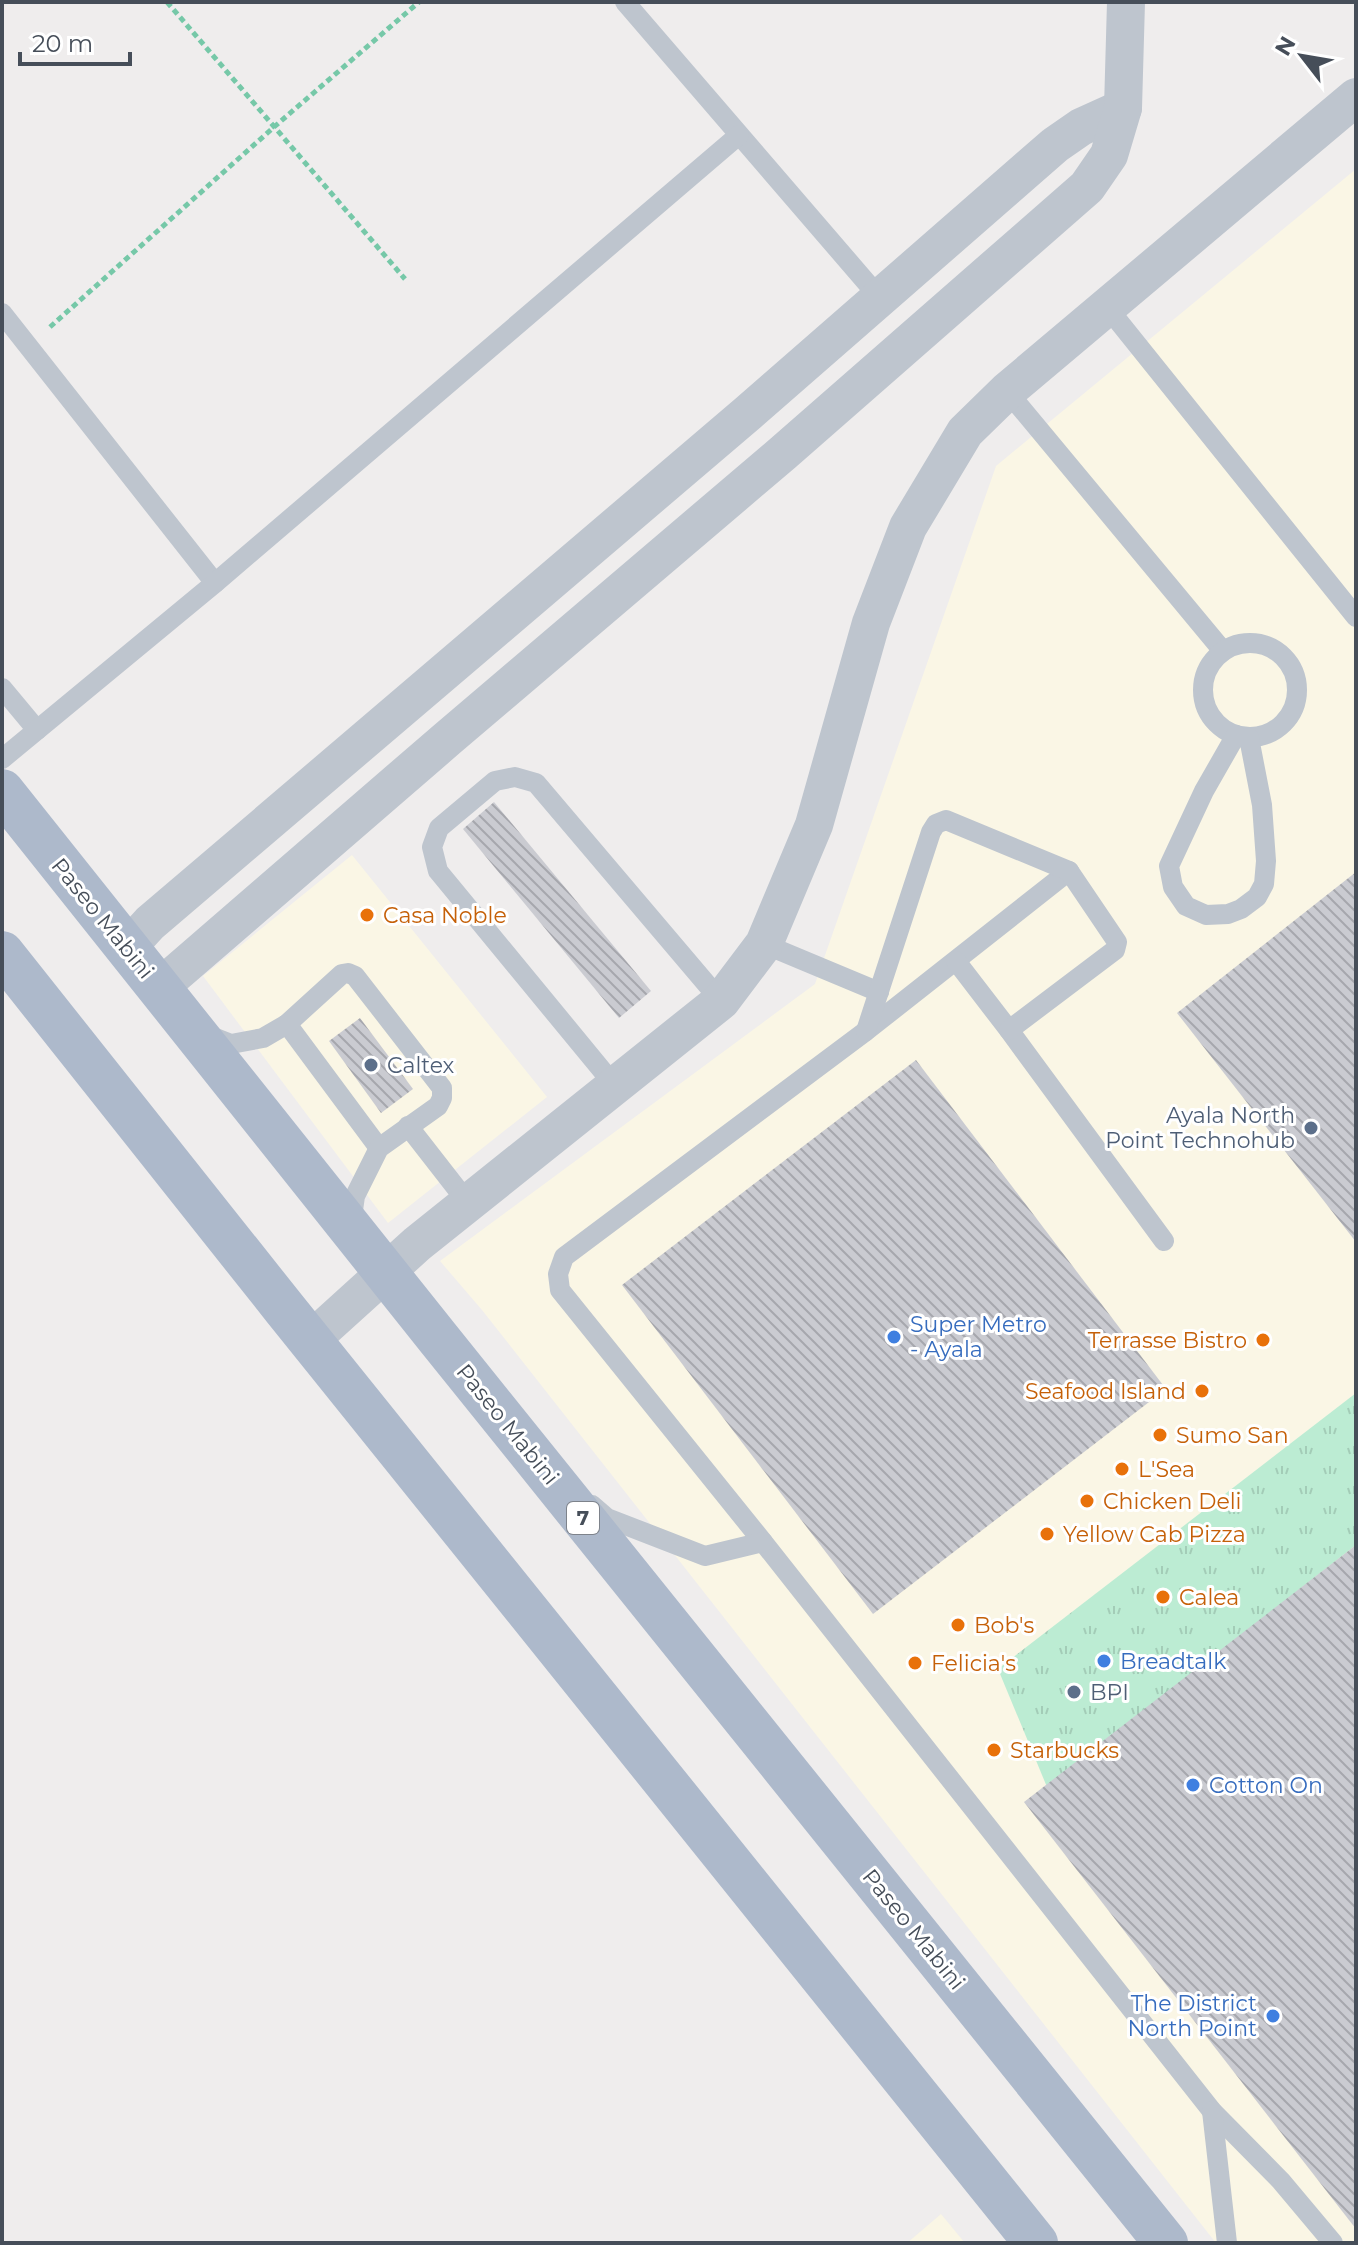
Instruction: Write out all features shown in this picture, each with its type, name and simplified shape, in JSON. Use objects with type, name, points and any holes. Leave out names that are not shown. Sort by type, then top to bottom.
[{"type":"main road","name":"Paseo Mabini","points":[[2,791],[1166,2243]]},
{"type":"main road","points":[[2,953],[1036,2243]]},
{"type":"street","points":[[159,988],[783,453],[1087,187],[1109,155],[1123,108],[1126,2]]},
{"type":"street","points":[[311,1340],[417,1244],[721,1001],[764,944],[814,825],[871,623],[908,527],[965,432],[1007,391],[1356,97]]},
{"type":"street","points":[[127,948],[150,923],[748,413],[990,200],[1063,139],[1123,108]]},
{"type":"street","points":[[990,200],[1024,242]]},
{"type":"street","points":[[748,413],[783,453]]},
{"type":"street","points":[[414,698],[447,739]]},
{"type":"lane","points":[[625,2],[879,297]]},
{"type":"lane","points":[[2,759],[215,583],[739,135]]},
{"type":"lane","points":[[1107,307],[1356,617]]},
{"type":"lane","points":[[2,313],[215,583]]},
{"type":"lane","points":[[1007,391],[1223,651]]},
{"type":"lane","points":[[1236,645],[1266,645],[1280,653],[1290,664],[1296,678],[1297,693],[1293,709],[1285,721],[1273,730],[1242,736],[1216,723],[1207,710],[1203,694],[1204,678],[1211,663],[1223,651],[1236,645]]},
{"type":"lane","points":[[2,688],[37,730]]},
{"type":"lane","points":[[1242,736],[1262,805],[1266,861],[1264,884],[1257,897],[1241,909],[1228,914],[1206,915],[1186,906],[1173,887],[1169,866],[1204,791],[1242,736]]},
{"type":"lane","points":[[615,1086],[438,871],[432,847],[439,828],[495,781],[515,777],[536,783],[721,1001]]},
{"type":"lane","points":[[866,1031],[931,832],[936,824],[946,820],[1069,871],[1117,942],[1115,950],[1009,1030]]},
{"type":"lane","points":[[1069,871],[866,1031],[564,1257],[558,1274],[560,1290],[1212,2111],[1281,2181],[1326,2242]]},
{"type":"lane","points":[[764,944],[879,992]]},
{"type":"lane","points":[[956,961],[1164,1241]]},
{"type":"lane","points":[[191,1028],[231,1044],[263,1038],[287,1024],[342,974],[355,976],[442,1088],[442,1098],[438,1106],[379,1148],[355,1196],[350,1228]]},
{"type":"lane","points":[[287,1024],[379,1148]]},
{"type":"lane","points":[[408,1126],[468,1203]]},
{"type":"lane","points":[[537,1461],[607,1518],[705,1556],[763,1542]]},
{"type":"lane","points":[[1212,2111],[1227,2243]]},
{"type":"path","points":[[167,2],[405,279]]},
{"type":"path","points":[[28,347],[419,2]]},
{"type":"shaded area","points":[[1356,169],[1356,2243],[1216,2243],[482,1310],[440,1261],[815,984],[996,466]]},
{"type":"shaded area","name":"Caltex","points":[[352,855],[547,1097],[388,1223],[203,976]]},
{"type":"shaded area","points":[[941,2214],[965,2243],[907,2243]]},
{"type":"green space","points":[[1356,1393],[1356,1545],[1047,1787],[998,1669]]},
{"type":"building","points":[[494,802],[651,991],[619,1018],[463,829]]},
{"type":"building","name":"Ayala North Point Technohub","points":[[1356,872],[1356,1242],[1177,1013]]},
{"type":"building","name":"Caltex","points":[[360,1018],[413,1089],[381,1113],[329,1041]]},
{"type":"building","name":"Super Metro - Ayala","points":[[916,1060],[1166,1389],[873,1614],[622,1285]]},
{"type":"building","name":"The District North Point","points":[[1356,1545],[1356,2229],[1024,1802]]},
{"type":"place","name":"Casa Noble","points":[[367,915]]},
{"type":"place","name":"Caltex","points":[[371,1065]]},
{"type":"place","name":"Ayala North Point Technohub","points":[[1311,1128]]},
{"type":"place","name":"Super Metro - Ayala","points":[[894,1337]]},
{"type":"place","name":"Terrasse Bistro","points":[[1263,1340]]},
{"type":"place","name":"Seafood Island","points":[[1202,1391]]},
{"type":"place","name":"Sumo San","points":[[1160,1435]]},
{"type":"place","name":"L'Sea","points":[[1122,1469]]},
{"type":"place","name":"Chicken Deli","points":[[1087,1501]]},
{"type":"place","name":"Yellow Cab Pizza","points":[[1047,1534]]},
{"type":"place","name":"Calea","points":[[1163,1597]]},
{"type":"place","name":"Bob's","points":[[958,1625]]},
{"type":"place","name":"Breadtalk","points":[[1104,1661]]},
{"type":"place","name":"Felicia's","points":[[915,1663]]},
{"type":"place","name":"BPI","points":[[1074,1692]]},
{"type":"place","name":"Starbucks","points":[[994,1750]]},
{"type":"place","name":"Cotton On","points":[[1193,1785]]},
{"type":"place","name":"The District North Point","points":[[1273,2016]]}]
